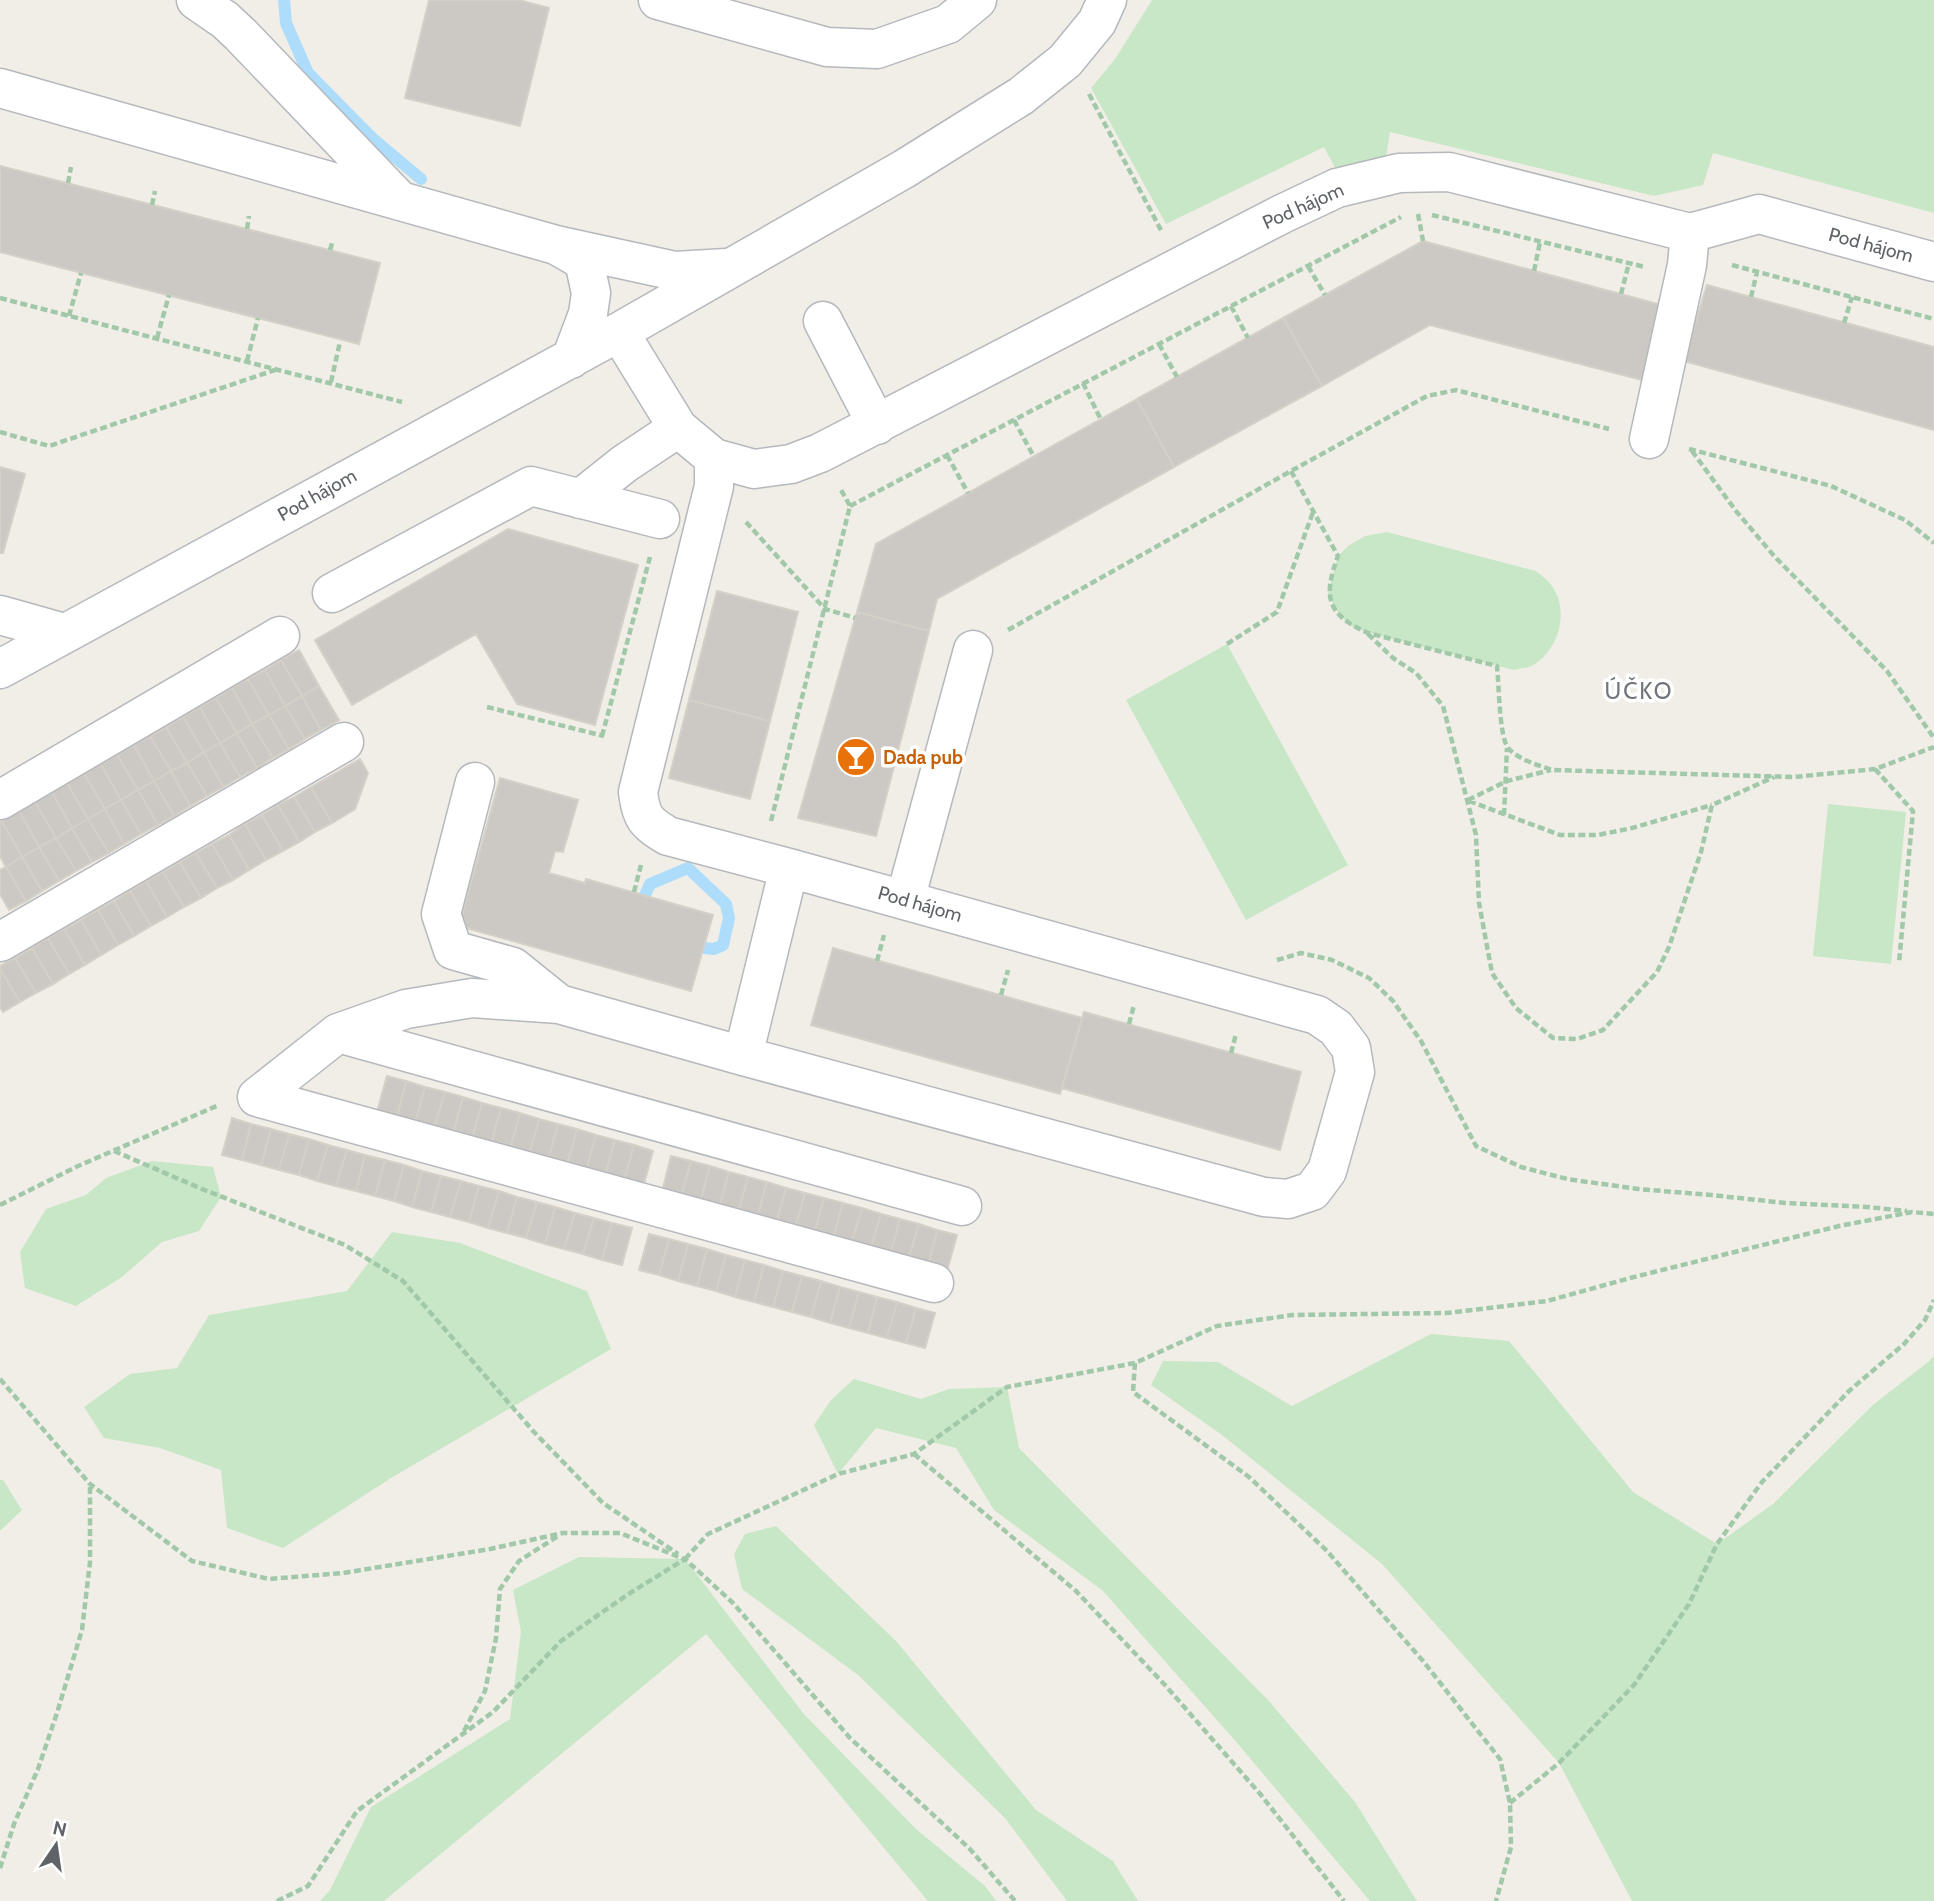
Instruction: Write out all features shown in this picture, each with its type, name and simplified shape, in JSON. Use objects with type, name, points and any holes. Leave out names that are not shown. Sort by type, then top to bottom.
[{"type":"street","points":[[196,0],[241,35],[400,201]]},
{"type":"street","points":[[658,0],[827,47],[877,49],[948,24],[977,0]]},
{"type":"street","name":"Pod hájom","points":[[0,669],[571,359],[904,169],[1021,96],[1065,61],[1097,22],[1108,0]]},
{"type":"street","name":"Pod hájom","points":[[0,88],[556,245],[675,271],[731,267]]},
{"type":"street","name":"Pod hájom","points":[[714,472],[791,464],[820,453],[1337,188],[1399,173],[1449,172],[1688,249],[1759,214],[1934,262]]},
{"type":"street","name":"Pod hájom","points":[[556,245],[584,261],[591,293],[589,314],[571,359]]},
{"type":"street","points":[[1649,439],[1688,249]]},
{"type":"street","points":[[823,321],[877,425]]},
{"type":"street","name":"Pod hájom","points":[[619,332],[678,428],[714,472]]},
{"type":"street","points":[[580,499],[624,464],[678,428]]},
{"type":"street","name":"Pod hájom","points":[[559,1004],[1264,1197],[1288,1199],[1312,1191],[1327,1171],[1355,1072],[1351,1048],[1336,1028],[1317,1015],[789,867],[668,836],[651,826],[640,810],[638,792],[714,472]]},
{"type":"street","points":[[332,593],[531,486],[580,499],[655,536]]},
{"type":"street","points":[[0,615],[64,632]]},
{"type":"street","points":[[0,800],[280,636]]},
{"type":"street","points":[[905,900],[973,650]]},
{"type":"street","points":[[0,942],[344,742]]},
{"type":"street","points":[[475,782],[441,914],[453,950],[513,967],[559,1004]]},
{"type":"street","points":[[743,1056],[789,867]]},
{"type":"street","points":[[257,1097],[338,1033],[406,1009],[472,998],[559,1004]]},
{"type":"street","points":[[338,1033],[962,1206]]},
{"type":"street","points":[[257,1097],[934,1283]]},
{"type":"path","points":[[1084,86],[1181,266]]},
{"type":"path","points":[[68,183],[71,167]]},
{"type":"path","points":[[152,205],[155,191]]},
{"type":"path","points":[[1423,241],[1415,211],[1656,270],[1688,249],[1758,272],[1934,319]]},
{"type":"path","points":[[247,229],[249,216]]},
{"type":"path","points":[[850,506],[1401,217]]},
{"type":"path","points":[[330,250],[333,240]]},
{"type":"path","points":[[1534,271],[1540,242]]},
{"type":"path","points":[[1621,294],[1629,264]]},
{"type":"path","points":[[1308,266],[1325,295]]},
{"type":"path","points":[[1751,297],[1758,272]]},
{"type":"path","points":[[69,316],[81,273]]},
{"type":"path","points":[[158,338],[169,295]]},
{"type":"path","points":[[1844,323],[1852,297]]},
{"type":"path","points":[[0,298],[411,404]]},
{"type":"path","points":[[1231,306],[1248,338]]},
{"type":"path","points":[[247,361],[258,318]]},
{"type":"path","points":[[331,382],[340,342]]},
{"type":"path","points":[[1159,344],[1177,377]]},
{"type":"path","points":[[0,432],[49,446],[278,369]]},
{"type":"path","points":[[1083,383],[1101,420]]},
{"type":"path","points":[[973,650],[1427,396],[1456,390],[1832,486],[1905,520],[1934,543]]},
{"type":"path","points":[[1014,420],[1034,457]]},
{"type":"path","points":[[1692,450],[1735,511],[1775,557],[1887,671],[1934,738]]},
{"type":"path","points":[[771,821],[850,506],[820,453]]},
{"type":"path","points":[[947,455],[968,493]]},
{"type":"path","points":[[1291,471],[1338,556],[1328,593],[1336,610],[1349,625],[1368,633],[1497,666],[1502,727],[1507,747],[1504,815]]},
{"type":"path","points":[[714,472],[825,609],[855,618]]},
{"type":"path","points":[[1227,644],[1278,612],[1314,512]]},
{"type":"path","points":[[602,736],[655,536]]},
{"type":"path","points":[[1368,633],[1393,658],[1416,673],[1443,706],[1476,835],[1479,903],[1492,973],[1516,1008],[1553,1038],[1577,1039],[1603,1030],[1657,972],[1669,947],[1701,852],[1712,805]]},
{"type":"path","points":[[487,706],[649,748]]},
{"type":"path","points":[[1507,747],[1527,761],[1552,770]]},
{"type":"path","points":[[1468,800],[1507,781],[1552,770],[1794,777],[1875,769],[1934,747]]},
{"type":"path","points":[[1875,769],[1913,811],[1899,963]]},
{"type":"path","points":[[1468,800],[1560,835],[1598,835],[1712,805],[1775,776]]},
{"type":"path","points":[[1246,996],[1259,970],[1279,959],[1301,953],[1332,960],[1369,978],[1393,1001],[1421,1041],[1476,1146],[1521,1167],[1567,1179],[1638,1189],[1934,1214]]},
{"type":"path","points":[[0,1205],[78,1166],[219,1105],[257,1097]]},
{"type":"path","points":[[114,1151],[345,1245],[403,1281],[534,1432],[603,1503],[685,1559],[733,1603],[850,1738],[969,1848],[1015,1901]]},
{"type":"path","points":[[277,1901],[308,1886],[357,1811],[493,1712],[561,1641],[685,1559],[708,1534],[838,1474],[914,1454],[1007,1387],[1135,1363],[1217,1326],[1292,1315],[1447,1312],[1547,1301],[1839,1226],[1912,1212]]},
{"type":"path","points":[[1510,1803],[1559,1763],[1634,1685],[1689,1604],[1717,1544],[1762,1482],[1849,1391],[1904,1344],[1925,1320],[1934,1300]]},
{"type":"path","points":[[1135,1363],[1133,1392],[1249,1477],[1327,1551],[1423,1661],[1500,1759],[1510,1803],[1511,1847],[1496,1901]]},
{"type":"path","points":[[0,1379],[90,1483],[192,1561],[269,1579],[343,1573],[490,1549],[563,1533],[620,1533],[685,1559]]},
{"type":"path","points":[[914,1454],[1076,1591],[1166,1685],[1244,1774],[1344,1901]]},
{"type":"path","points":[[0,1868],[38,1769],[82,1630],[90,1562],[90,1483]]},
{"type":"path","points":[[461,1735],[485,1691],[496,1638],[500,1589],[519,1560],[563,1533]]},
{"type":"green space","points":[[1152,0],[1934,0],[1934,213],[1713,153],[1703,185],[1654,196],[1390,132],[1384,170],[1341,179],[1324,147],[1166,224],[1091,88],[1115,59]]},
{"type":"green space","points":[[1387,532],[1536,571],[1552,586],[1560,606],[1559,628],[1551,648],[1533,665],[1514,670],[1368,633],[1349,625],[1336,610],[1328,593],[1338,556],[1365,536]]},
{"type":"green space","points":[[1227,644],[1348,865],[1246,920],[1126,700]]},
{"type":"green space","points":[[1828,804],[1906,812],[1891,964],[1813,956]]},
{"type":"green space","points":[[152,1161],[213,1167],[221,1197],[199,1231],[162,1242],[122,1277],[76,1306],[25,1288],[20,1252],[46,1209],[86,1195],[106,1178]]},
{"type":"green space","points":[[392,1232],[460,1243],[587,1291],[611,1349],[391,1478],[283,1548],[227,1528],[221,1470],[160,1448],[104,1438],[84,1407],[130,1374],[177,1368],[209,1315],[347,1291]]},
{"type":"green space","points":[[1431,1334],[1509,1341],[1633,1492],[1717,1544],[1773,1504],[1874,1404],[1934,1356],[1934,1901],[1632,1901],[1559,1763],[1382,1564],[1222,1435],[1151,1385],[1163,1361],[1218,1362],[1292,1406]]},
{"type":"green space","points":[[854,1379],[921,1399],[949,1389],[1007,1387],[1019,1448],[1269,1701],[1355,1802],[1417,1901],[1370,1901],[1238,1744],[1103,1591],[994,1510],[956,1448],[876,1428],[838,1474],[814,1425],[831,1400]]},
{"type":"green space","points":[[0,1480],[3,1480],[22,1510],[0,1531]]},
{"type":"green space","points":[[776,1526],[896,1641],[1036,1810],[1113,1861],[1138,1901],[1067,1901],[1005,1818],[858,1675],[742,1589],[734,1554],[745,1534]]},
{"type":"green space","points":[[579,1557],[685,1559],[803,1713],[916,1829],[985,1886],[996,1901],[928,1901],[706,1634],[384,1901],[320,1901],[330,1890],[371,1807],[510,1719],[521,1632],[513,1590]]},
{"type":"building","points":[[429,0],[519,0],[549,8],[520,126],[405,98]]},
{"type":"building","points":[[0,166],[380,263],[359,344],[0,252]]},
{"type":"building","points":[[1423,241],[1665,306],[1646,381],[1430,325],[1322,386],[1283,318]]},
{"type":"building","points":[[1707,285],[1934,347],[1934,430],[1684,361]]},
{"type":"building","points":[[1283,318],[1322,386],[1174,467],[1137,399]]},
{"type":"building","points":[[1137,399],[1174,467],[937,599],[929,631],[857,612],[876,544]]},
{"type":"building","points":[[0,467],[25,474],[3,553],[0,553]]},
{"type":"building","points":[[508,529],[638,565],[595,725],[517,704],[476,634],[352,705],[315,640]]},
{"type":"building","points":[[717,591],[798,612],[770,721],[689,700]]},
{"type":"building","points":[[857,612],[929,631],[876,836],[798,818]]},
{"type":"building","points":[[299,650],[319,686],[302,696],[281,660]]},
{"type":"building","points":[[281,660],[302,696],[285,706],[265,670]]},
{"type":"building","points":[[265,670],[285,706],[269,715],[248,679]]},
{"type":"building","points":[[248,679],[269,715],[252,724],[232,688]]},
{"type":"building","points":[[319,686],[339,720],[321,730],[302,696]]},
{"type":"building","points":[[232,688],[252,724],[237,733],[216,698]]},
{"type":"building","points":[[302,696],[321,730],[305,739],[285,706]]},
{"type":"building","points":[[216,698],[237,733],[220,743],[200,707]]},
{"type":"building","points":[[689,700],[770,721],[750,799],[669,778]]},
{"type":"building","points":[[285,706],[305,739],[289,749],[269,715]]},
{"type":"building","points":[[200,707],[220,743],[204,752],[183,717]]},
{"type":"building","points":[[269,715],[289,749],[273,758],[252,724]]},
{"type":"building","points":[[183,717],[204,752],[187,763],[166,727]]},
{"type":"building","points":[[252,724],[273,758],[257,768],[237,733]]},
{"type":"building","points":[[166,727],[187,763],[171,771],[150,736]]},
{"type":"building","points":[[237,733],[257,768],[240,777],[220,743]]},
{"type":"building","points":[[150,736],[171,771],[154,781],[134,745]]},
{"type":"building","points":[[220,743],[240,777],[223,787],[204,752]]},
{"type":"building","points":[[134,745],[154,781],[138,790],[117,755]]},
{"type":"building","points":[[204,752],[223,787],[207,796],[187,763]]},
{"type":"building","points":[[117,755],[138,790],[121,800],[101,764]]},
{"type":"building","points":[[360,759],[368,773],[355,809],[332,823],[311,787]]},
{"type":"building","points":[[187,763],[207,796],[190,806],[171,771]]},
{"type":"building","points":[[101,764],[121,800],[105,809],[84,774]]},
{"type":"building","points":[[171,771],[190,806],[174,816],[154,781]]},
{"type":"building","points":[[84,774],[105,809],[88,819],[67,783]]},
{"type":"building","points":[[500,778],[578,800],[563,852],[555,851],[549,873],[585,883],[586,879],[713,915],[691,991],[459,926]]},
{"type":"building","points":[[154,781],[174,816],[158,825],[138,790]]},
{"type":"building","points":[[67,783],[88,819],[72,828],[52,792]]},
{"type":"building","points":[[311,787],[332,823],[315,832],[294,797]]},
{"type":"building","points":[[138,790],[158,825],[141,834],[121,800]]},
{"type":"building","points":[[52,792],[72,828],[56,838],[35,802]]},
{"type":"building","points":[[294,797],[315,832],[299,842],[278,805]]},
{"type":"building","points":[[121,800],[141,834],[124,844],[105,809]]},
{"type":"building","points":[[35,802],[56,838],[39,847],[19,811]]},
{"type":"building","points":[[278,805],[299,842],[283,851],[262,815]]},
{"type":"building","points":[[105,809],[124,844],[109,853],[88,819]]},
{"type":"building","points":[[19,811],[39,847],[22,857],[2,821]]},
{"type":"building","points":[[262,815],[283,851],[266,860],[245,824]]},
{"type":"building","points":[[88,819],[109,853],[92,862],[72,828]]},
{"type":"building","points":[[2,821],[22,857],[6,867],[0,856]]},
{"type":"building","points":[[245,824],[266,860],[249,870],[229,835]]},
{"type":"building","points":[[72,828],[92,862],[76,871],[56,838]]},
{"type":"building","points":[[229,835],[249,870],[233,880],[212,844]]},
{"type":"building","points":[[56,838],[76,871],[59,881],[39,847]]},
{"type":"building","points":[[212,844],[233,880],[217,888],[196,853]]},
{"type":"building","points":[[39,847],[59,881],[42,891],[22,857]]},
{"type":"building","points":[[196,853],[217,888],[201,898],[180,862]]},
{"type":"building","points":[[22,857],[42,891],[26,901],[6,867]]},
{"type":"building","points":[[180,862],[201,898],[184,907],[163,872]]},
{"type":"building","points":[[6,867],[26,901],[9,910],[0,894],[0,870]]},
{"type":"building","points":[[163,872],[184,907],[167,917],[146,881]]},
{"type":"building","points":[[146,881],[167,917],[151,926],[130,891]]},
{"type":"building","points":[[130,891],[151,926],[134,936],[114,901]]},
{"type":"building","points":[[114,901],[134,936],[118,945],[98,910]]},
{"type":"building","points":[[98,910],[118,945],[101,955],[81,920]]},
{"type":"building","points":[[81,920],[101,955],[85,965],[64,929]]},
{"type":"building","points":[[64,929],[85,965],[69,974],[48,938]]},
{"type":"building","points":[[48,938],[69,974],[53,984],[32,948]]},
{"type":"building","points":[[32,948],[53,984],[36,993],[15,958]]},
{"type":"building","points":[[833,948],[1082,1018],[1060,1094],[811,1025]]},
{"type":"building","points":[[15,958],[36,993],[20,1002],[0,969],[0,966]]},
{"type":"building","points":[[0,969],[20,1002],[3,1012],[0,1007]]},
{"type":"building","points":[[1084,1012],[1301,1072],[1280,1150],[1062,1088]]},
{"type":"building","points":[[387,1076],[406,1081],[397,1117],[377,1112]]},
{"type":"building","points":[[406,1081],[425,1087],[415,1123],[397,1117]]},
{"type":"building","points":[[425,1087],[445,1092],[434,1128],[415,1123]]},
{"type":"building","points":[[445,1092],[463,1097],[453,1133],[434,1128]]},
{"type":"building","points":[[463,1097],[482,1103],[472,1139],[453,1133]]},
{"type":"building","points":[[482,1103],[501,1108],[491,1144],[472,1139]]},
{"type":"building","points":[[501,1108],[520,1113],[510,1149],[491,1144]]},
{"type":"building","points":[[520,1113],[539,1119],[529,1155],[510,1149]]},
{"type":"building","points":[[232,1118],[251,1124],[242,1160],[222,1155]]},
{"type":"building","points":[[539,1119],[558,1124],[548,1160],[529,1155]]},
{"type":"building","points":[[251,1124],[271,1129],[261,1165],[242,1160]]},
{"type":"building","points":[[558,1124],[577,1129],[567,1165],[548,1160]]},
{"type":"building","points":[[271,1129],[289,1134],[279,1170],[261,1165]]},
{"type":"building","points":[[577,1129],[596,1135],[586,1171],[567,1165]]},
{"type":"building","points":[[289,1134],[309,1139],[299,1175],[279,1170]]},
{"type":"building","points":[[596,1135],[615,1140],[605,1176],[586,1171]]},
{"type":"building","points":[[309,1139],[328,1145],[317,1181],[299,1175]]},
{"type":"building","points":[[615,1140],[634,1145],[624,1181],[605,1176]]},
{"type":"building","points":[[328,1145],[347,1150],[336,1186],[317,1181]]},
{"type":"building","points":[[634,1145],[653,1151],[643,1187],[624,1181]]},
{"type":"building","points":[[347,1150],[365,1155],[356,1191],[336,1186]]},
{"type":"building","points":[[365,1155],[385,1160],[375,1196],[356,1191]]},
{"type":"building","points":[[671,1156],[691,1161],[681,1197],[662,1192]]},
{"type":"building","points":[[385,1160],[404,1165],[394,1201],[375,1196]]},
{"type":"building","points":[[691,1161],[710,1166],[700,1202],[681,1197]]},
{"type":"building","points":[[404,1165],[422,1171],[412,1207],[394,1201]]},
{"type":"building","points":[[710,1166],[729,1172],[719,1208],[700,1202]]},
{"type":"building","points":[[422,1171],[441,1176],[431,1212],[412,1207]]},
{"type":"building","points":[[729,1172],[748,1177],[738,1213],[719,1208]]},
{"type":"building","points":[[441,1176],[461,1181],[450,1217],[431,1212]]},
{"type":"building","points":[[748,1177],[767,1182],[757,1218],[738,1213]]},
{"type":"building","points":[[461,1181],[479,1186],[469,1222],[450,1217]]},
{"type":"building","points":[[767,1182],[786,1188],[776,1223],[757,1218]]},
{"type":"building","points":[[479,1186],[499,1191],[488,1228],[469,1222]]},
{"type":"building","points":[[786,1188],[805,1193],[795,1228],[776,1223]]},
{"type":"building","points":[[499,1191],[517,1197],[507,1233],[488,1228]]},
{"type":"building","points":[[805,1193],[824,1198],[814,1234],[795,1228]]},
{"type":"building","points":[[517,1197],[537,1202],[526,1238],[507,1233]]},
{"type":"building","points":[[824,1198],[843,1203],[833,1239],[814,1234]]},
{"type":"building","points":[[537,1202],[555,1207],[545,1244],[526,1238]]},
{"type":"building","points":[[843,1203],[862,1208],[851,1244],[833,1239]]},
{"type":"building","points":[[555,1207],[575,1213],[564,1249],[545,1244]]},
{"type":"building","points":[[862,1208],[881,1214],[870,1250],[851,1244]]},
{"type":"building","points":[[575,1213],[594,1218],[583,1254],[564,1249]]},
{"type":"building","points":[[881,1214],[900,1219],[890,1255],[870,1250]]},
{"type":"building","points":[[594,1218],[612,1223],[602,1260],[583,1254]]},
{"type":"building","points":[[900,1219],[919,1224],[908,1260],[890,1255]]},
{"type":"building","points":[[612,1223],[632,1228],[622,1265],[602,1260]]},
{"type":"building","points":[[919,1224],[937,1230],[928,1266],[908,1260]]},
{"type":"building","points":[[937,1230],[957,1235],[947,1271],[928,1266]]},
{"type":"building","points":[[649,1234],[669,1239],[659,1275],[639,1270]]},
{"type":"building","points":[[669,1239],[688,1244],[678,1281],[659,1275]]},
{"type":"building","points":[[688,1244],[707,1249],[697,1286],[678,1281]]},
{"type":"building","points":[[707,1249],[726,1255],[716,1291],[697,1286]]},
{"type":"building","points":[[726,1255],[745,1260],[735,1297],[716,1291]]},
{"type":"building","points":[[745,1260],[764,1265],[754,1302],[735,1297]]},
{"type":"building","points":[[764,1265],[783,1271],[773,1307],[754,1302]]},
{"type":"building","points":[[783,1271],[802,1276],[792,1312],[773,1307]]},
{"type":"building","points":[[802,1276],[821,1281],[811,1317],[792,1312]]},
{"type":"building","points":[[821,1281],[840,1287],[830,1323],[811,1317]]},
{"type":"building","points":[[840,1287],[859,1292],[849,1328],[830,1323]]},
{"type":"building","points":[[859,1292],[877,1297],[868,1333],[849,1328]]},
{"type":"building","points":[[877,1297],[897,1302],[887,1338],[868,1333]]},
{"type":"building","points":[[897,1302],[916,1308],[906,1343],[887,1338]]},
{"type":"building","points":[[916,1308],[935,1313],[925,1348],[906,1343]]},
{"type":"waterway","points":[[284,0],[286,23],[308,73],[372,138],[421,179]]},
{"type":"waterway","points":[[645,895],[650,884],[688,868],[726,904],[729,918],[723,945],[714,949],[704,948]]},
{"type":"place","name":"Dada pub","points":[[856,757]]},
{"type":"district","name":"ÚČKO","points":[[1639,691]]}]
